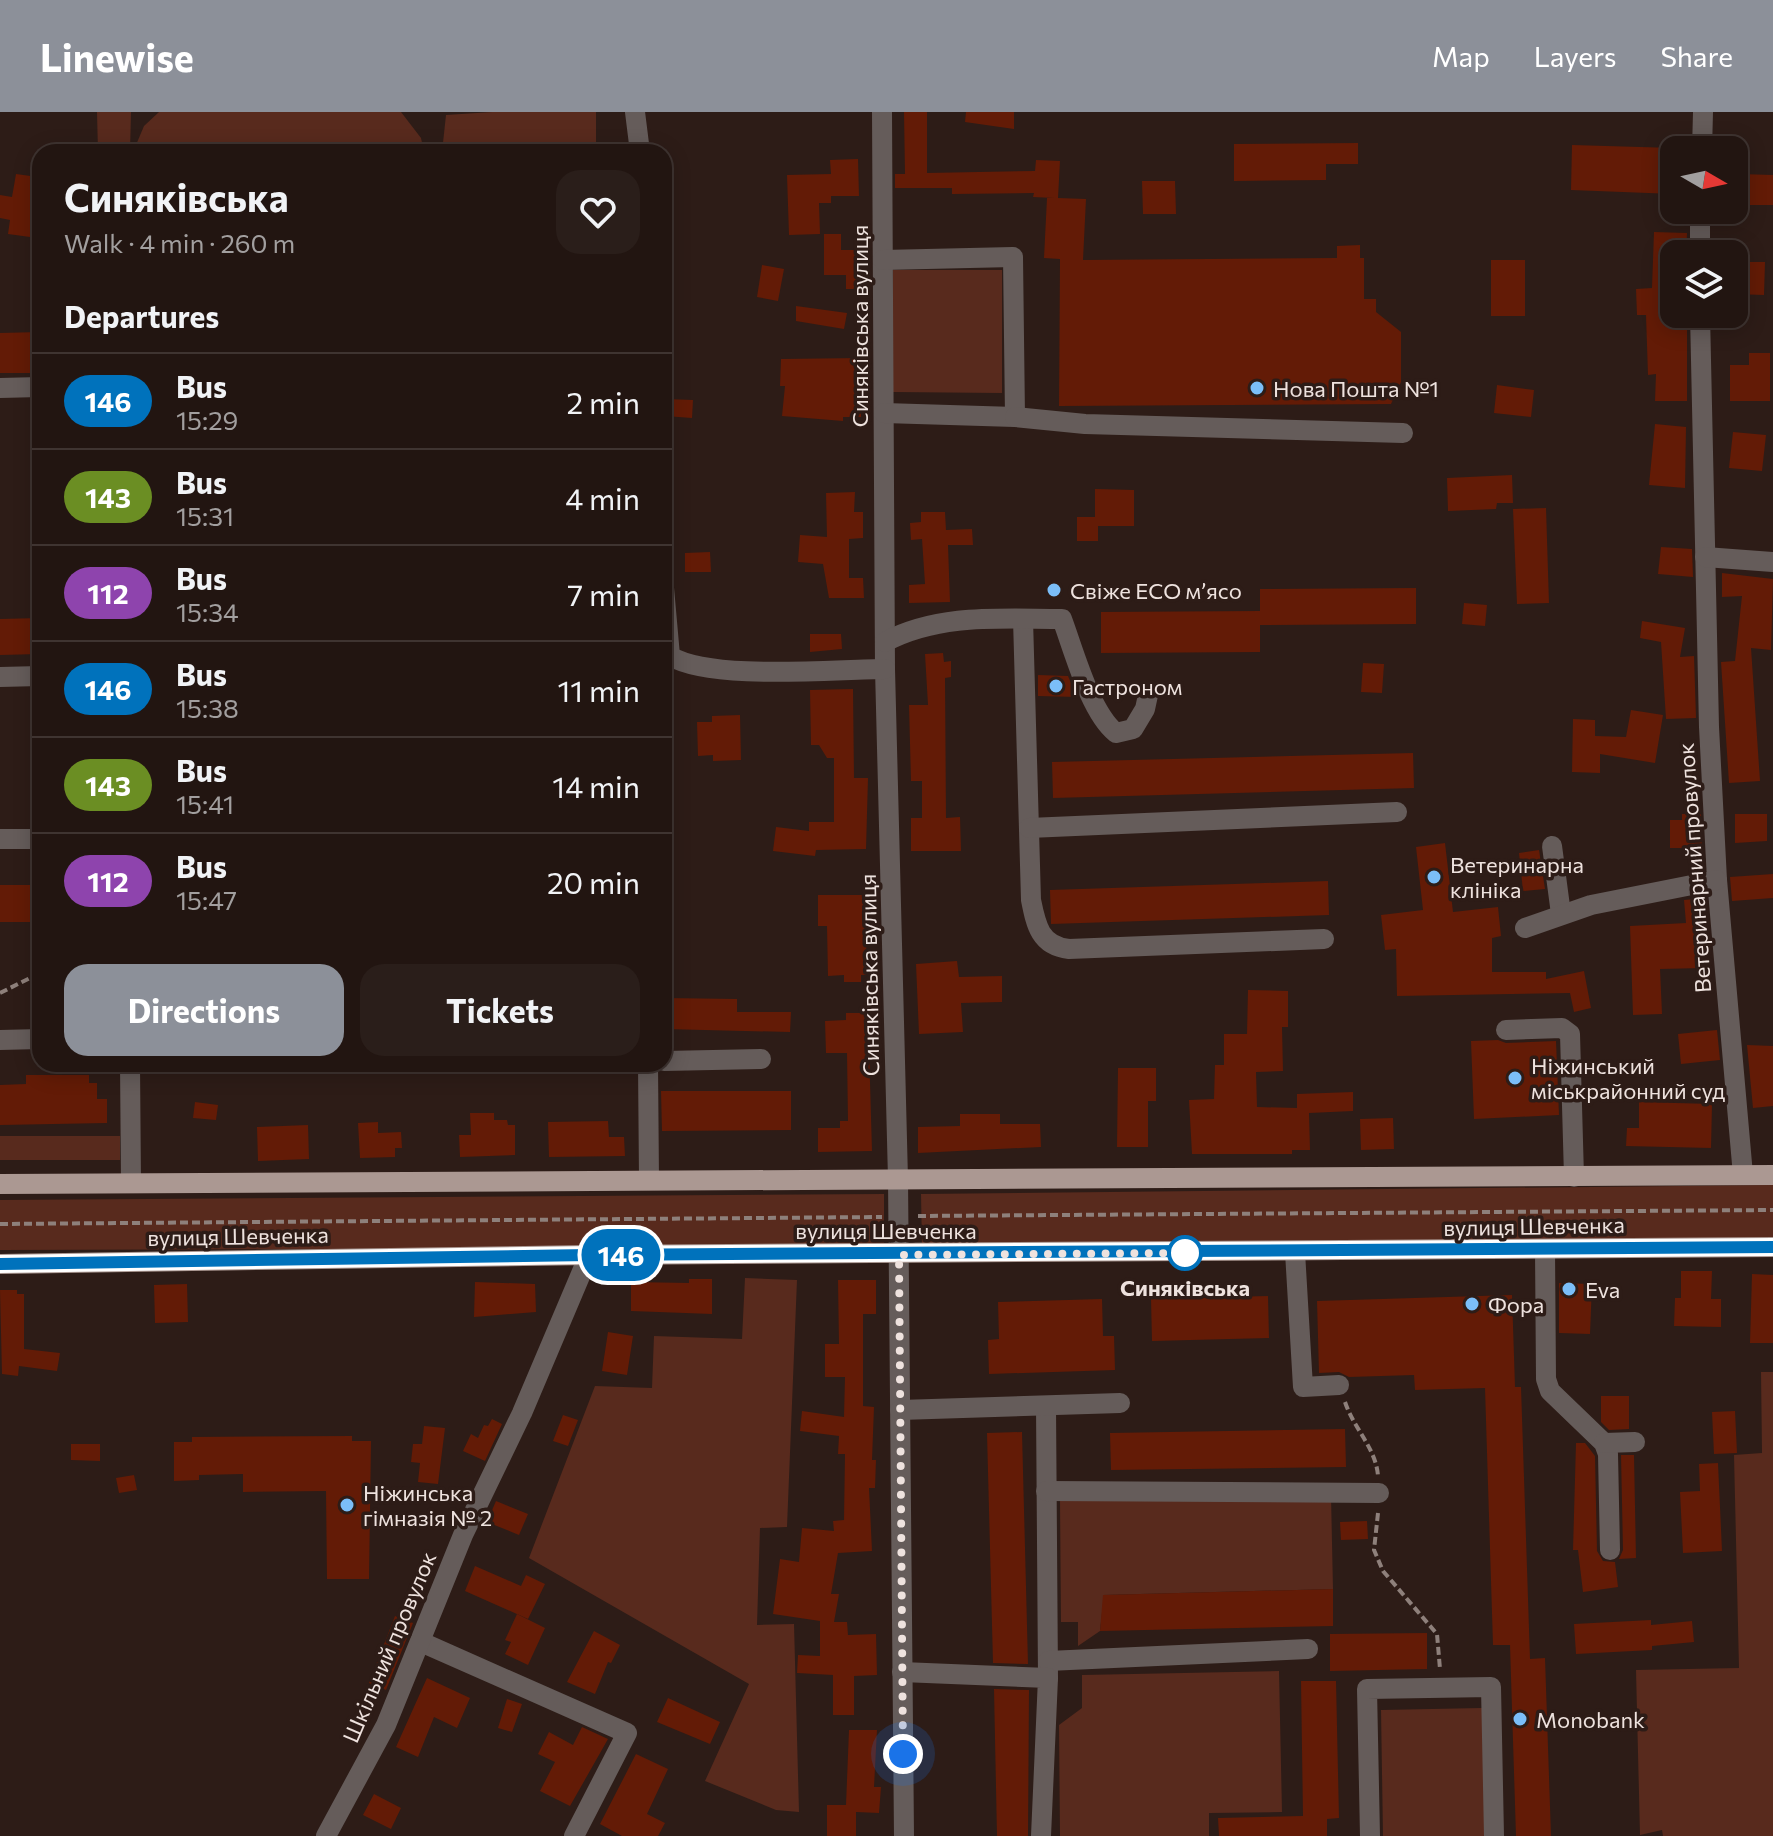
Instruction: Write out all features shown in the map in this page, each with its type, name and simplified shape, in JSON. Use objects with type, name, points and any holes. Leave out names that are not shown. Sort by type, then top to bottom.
[{"type":"main road","points":[[0,1184],[1414,1174],[1574,1177],[1773,1175]]},
{"type":"main road","name":"вулиця Шевченка","points":[[0,1264],[589,1255],[1773,1247]]},
{"type":"street","points":[[635,112],[639,144]]},
{"type":"street","name":"Синяківська вулиця","points":[[882,112],[885,669],[898,1179],[904,1836]]},
{"type":"street","points":[[1702,136],[1703,112]]},
{"type":"street","points":[[883,260],[1013,257],[1015,417]]},
{"type":"street","name":"Ветеринарний провулок","points":[[1700,328],[1717,880],[1743,1175]]},
{"type":"street","points":[[0,388],[32,387]]},
{"type":"street","points":[[884,413],[1015,417],[1085,424],[1403,433]]},
{"type":"street","points":[[1705,557],[1773,562]]},
{"type":"street","points":[[1023,619],[1031,900],[1036,925],[1049,944],[1058,948],[1324,939]]},
{"type":"street","points":[[885,642],[906,631],[955,620],[1062,619],[1097,707],[1116,733],[1133,729],[1145,709],[1148,695]]},
{"type":"street","points":[[672,659],[718,670],[885,669]]},
{"type":"street","points":[[0,677],[32,676]]},
{"type":"street","points":[[1029,828],[1397,812]]},
{"type":"street","points":[[0,839],[32,839]]},
{"type":"street","points":[[1552,846],[1561,914]]},
{"type":"street","points":[[1525,928],[1561,914],[1717,880]]},
{"type":"street","points":[[1506,1030],[1562,1028],[1570,1034],[1574,1177]]},
{"type":"street","points":[[0,1040],[32,1039]]},
{"type":"street","points":[[672,1061],[761,1059]]},
{"type":"street","points":[[130,1072],[131,1183]]},
{"type":"street","points":[[648,1072],[649,1180]]},
{"type":"street","points":[[1545,1250],[1546,1379],[1550,1391],[1604,1443],[1608,1454],[1610,1550]]},
{"type":"street","points":[[1295,1252],[1303,1387],[1339,1385]]},
{"type":"street","name":"Шкільний провулок","points":[[326,1836],[386,1725],[463,1535],[522,1413],[589,1255]]},
{"type":"street","points":[[900,1410],[1120,1403]]},
{"type":"street","points":[[1041,1836],[1048,1669],[1046,1406]]},
{"type":"street","points":[[1604,1443],[1635,1442]]},
{"type":"street","points":[[1046,1491],[1379,1493]]},
{"type":"street","points":[[421,1642],[627,1733],[574,1836]]},
{"type":"street","points":[[902,1672],[1048,1669],[1308,1649]]},
{"type":"street","points":[[1370,1836],[1367,1689],[1491,1687],[1494,1836]]},
{"type":"path","points":[[0,993],[32,977]]},
{"type":"path","points":[[1339,1385],[1351,1422],[1377,1458],[1379,1493],[1374,1550],[1383,1571],[1437,1634],[1441,1688]]},
{"type":"shaded area","points":[[97,112],[131,112],[130,144],[98,144]]},
{"type":"shaded area","points":[[159,112],[401,112],[422,144],[136,144],[144,126]]},
{"type":"shaded area","points":[[596,112],[596,144],[443,144],[446,115]]},
{"type":"shaded area","points":[[893,270],[1002,270],[1002,393],[893,392]]},
{"type":"shaded area","points":[[0,1136],[120,1136],[120,1160],[0,1160]]},
{"type":"shaded area","points":[[1773,1185],[1773,1240],[922,1247],[921,1194]]},
{"type":"shaded area","points":[[884,1194],[884,1247],[0,1250],[0,1200]]},
{"type":"shaded area","points":[[745,1278],[797,1280],[787,1527],[760,1528],[757,1625],[794,1624],[799,1812],[776,1810],[705,1781],[749,1684],[529,1558],[595,1386],[652,1388],[654,1336],[742,1339]]},
{"type":"shaded area","points":[[1761,1372],[1773,1372],[1773,1836],[1663,1836],[1662,1830],[1640,1835],[1636,1670],[1739,1668],[1734,1455],[1762,1453]]},
{"type":"shaded area","points":[[1331,1495],[1333,1589],[1104,1595],[1100,1631],[1078,1646],[1078,1622],[1061,1622],[1060,1500]]},
{"type":"shaded area","points":[[1279,1671],[1282,1812],[1209,1813],[1209,1836],[1060,1836],[1059,1725],[1082,1708],[1082,1675]]},
{"type":"shaded area","points":[[1482,1708],[1485,1836],[1383,1836],[1381,1710]]},
{"type":"building","points":[[904,112],[927,112],[927,173],[1035,171],[1036,160],[1060,161],[1058,198],[1086,199],[1083,260],[1337,258],[1337,246],[1360,245],[1360,258],[1364,258],[1364,299],[1376,299],[1376,312],[1401,332],[1401,382],[1391,404],[1059,406],[1060,259],[1044,258],[1047,198],[1054,198],[1033,197],[1034,193],[952,194],[952,188],[895,188],[895,174],[905,174]]},
{"type":"building","points":[[966,112],[1014,112],[1014,129],[965,122]]},
{"type":"building","points":[[1358,143],[1358,164],[1326,164],[1326,180],[1234,181],[1234,144]]},
{"type":"building","points":[[1572,145],[1660,148],[1660,193],[1571,190]]},
{"type":"building","points":[[858,159],[859,196],[831,196],[831,203],[819,203],[820,234],[789,235],[787,175],[831,174],[830,160]]},
{"type":"building","points":[[16,174],[32,176],[30,237],[8,234],[10,220],[0,218],[0,195],[12,197]]},
{"type":"building","points":[[1748,174],[1773,175],[1773,205],[1748,205]]},
{"type":"building","points":[[1142,181],[1175,181],[1176,214],[1143,214]]},
{"type":"building","points":[[1654,232],[1687,233],[1687,240],[1660,240],[1660,328],[1687,328],[1687,401],[1655,401],[1656,374],[1648,375],[1646,315],[1637,315],[1636,289],[1652,288]]},
{"type":"building","points":[[824,234],[841,234],[841,250],[864,250],[863,289],[846,289],[846,275],[824,275]]},
{"type":"building","points":[[1491,260],[1525,260],[1525,316],[1491,316]]},
{"type":"building","points":[[1748,262],[1765,262],[1764,295],[1748,294]]},
{"type":"building","points":[[762,265],[784,269],[778,301],[757,297]]},
{"type":"building","points":[[796,306],[847,313],[844,329],[796,321]]},
{"type":"building","points":[[32,332],[32,373],[0,373],[0,333]]},
{"type":"building","points":[[1749,353],[1770,353],[1770,401],[1730,401],[1730,365],[1749,365]]},
{"type":"building","points":[[861,358],[861,417],[843,417],[843,421],[782,416],[785,386],[780,386],[781,359]]},
{"type":"building","points":[[1497,385],[1534,390],[1531,417],[1494,413]]},
{"type":"building","points":[[672,399],[693,400],[692,418],[672,417]]},
{"type":"building","points":[[1655,424],[1686,427],[1685,488],[1649,485]]},
{"type":"building","points":[[1733,432],[1766,435],[1762,471],[1729,468]]},
{"type":"building","points":[[1512,475],[1513,503],[1497,503],[1496,509],[1448,511],[1447,478]]},
{"type":"building","points":[[1095,489],[1134,490],[1134,526],[1098,526],[1098,541],[1077,541],[1077,517],[1095,517]]},
{"type":"building","points":[[855,492],[854,512],[863,512],[863,538],[849,539],[849,578],[863,578],[864,598],[829,598],[823,564],[798,562],[800,535],[827,537],[826,493]]},
{"type":"building","points":[[1546,508],[1549,603],[1517,604],[1513,509]]},
{"type":"building","points":[[921,512],[945,512],[946,530],[972,529],[973,545],[948,545],[950,602],[909,603],[909,585],[925,584],[922,539],[911,540],[910,523],[921,522]]},
{"type":"building","points":[[1661,547],[1692,549],[1693,577],[1658,574]]},
{"type":"building","points":[[710,552],[711,572],[685,572],[685,553]]},
{"type":"building","points":[[1722,573],[1773,579],[1771,650],[1751,648],[1760,781],[1729,783],[1721,662],[1735,661],[1742,596],[1722,597]]},
{"type":"building","points":[[1416,588],[1416,624],[1260,625],[1260,652],[1101,653],[1101,612],[1260,611],[1260,589]]},
{"type":"building","points":[[1464,603],[1487,605],[1485,626],[1462,624]]},
{"type":"building","points":[[32,618],[32,654],[0,655],[0,619]]},
{"type":"building","points":[[1642,621],[1685,628],[1680,657],[1694,656],[1696,718],[1666,719],[1661,642],[1640,638]]},
{"type":"building","points":[[810,634],[841,634],[842,649],[810,652]]},
{"type":"building","points":[[943,653],[944,662],[951,661],[951,677],[945,678],[946,818],[960,817],[961,851],[911,851],[911,818],[922,818],[922,781],[911,781],[909,705],[928,705],[925,654]]},
{"type":"building","points":[[1363,663],[1384,664],[1382,693],[1361,692]]},
{"type":"building","name":"Гастроном","points":[[1038,675],[1068,676],[1077,697],[1038,696]]},
{"type":"building","points":[[853,689],[854,778],[868,778],[866,849],[816,850],[815,856],[773,851],[776,827],[809,831],[809,822],[834,822],[834,758],[827,758],[819,745],[811,745],[810,690]]},
{"type":"building","points":[[1631,710],[1663,715],[1655,763],[1600,754],[1600,773],[1572,772],[1573,719],[1595,720],[1595,736],[1626,737]]},
{"type":"building","points":[[740,715],[741,760],[713,761],[713,755],[698,756],[697,722],[712,722],[712,716]]},
{"type":"building","points":[[1413,753],[1414,788],[1053,798],[1052,762]]},
{"type":"building","points":[[1682,814],[1701,814],[1702,848],[1670,848],[1670,820],[1682,820]]},
{"type":"building","points":[[1735,814],[1767,814],[1767,841],[1735,843]]},
{"type":"building","points":[[1445,843],[1453,912],[1498,907],[1501,936],[1492,938],[1492,972],[1546,972],[1546,979],[1584,971],[1591,1008],[1574,1012],[1570,993],[1397,996],[1396,949],[1385,950],[1381,915],[1423,910],[1416,847]]},
{"type":"building","points":[[1539,850],[1545,889],[1523,891],[1519,853]]},
{"type":"building","points":[[1773,874],[1773,898],[1732,901],[1730,877]]},
{"type":"building","points":[[1328,881],[1329,915],[1051,924],[1050,890]]},
{"type":"building","points":[[0,885],[32,885],[32,922],[0,922]]},
{"type":"building","points":[[818,895],[867,895],[866,975],[861,975],[861,982],[844,982],[844,975],[828,976],[827,926],[818,926]]},
{"type":"building","points":[[1706,898],[1707,917],[1701,917],[1703,968],[1660,969],[1662,1014],[1633,1015],[1630,926],[1686,923],[1684,900]]},
{"type":"building","points":[[957,961],[959,977],[1002,976],[1002,1002],[961,1003],[963,1032],[919,1034],[916,964]]},
{"type":"building","points":[[1248,990],[1288,991],[1288,1027],[1282,1027],[1283,1071],[1256,1072],[1257,1107],[1297,1108],[1297,1094],[1353,1092],[1353,1111],[1309,1113],[1310,1150],[1292,1150],[1292,1154],[1192,1154],[1189,1100],[1214,1099],[1215,1065],[1224,1065],[1224,1034],[1247,1034]]},
{"type":"building","points":[[672,998],[737,999],[737,1012],[791,1012],[790,1032],[672,1029]]},
{"type":"building","points":[[846,1013],[868,1013],[872,1151],[818,1152],[818,1128],[840,1128],[840,1121],[848,1121],[847,1053],[826,1053],[825,1021],[846,1020]]},
{"type":"building","points":[[1717,1030],[1720,1060],[1681,1064],[1678,1034]]},
{"type":"building","name":"Ніжинський міськрайонний суд","points":[[1498,1040],[1506,1043],[1556,1041],[1559,1115],[1474,1119],[1471,1041]]},
{"type":"building","points":[[1747,1045],[1773,1046],[1773,1106],[1753,1108]]},
{"type":"building","points":[[1118,1068],[1156,1068],[1156,1101],[1148,1101],[1148,1147],[1117,1147]]},
{"type":"building","points":[[26,1075],[89,1075],[89,1083],[97,1083],[97,1099],[107,1099],[107,1123],[0,1125],[0,1085],[26,1084]]},
{"type":"building","points":[[661,1091],[791,1091],[791,1130],[662,1131]]},
{"type":"building","points":[[195,1102],[218,1105],[216,1120],[193,1118]]},
{"type":"building","points":[[1639,1102],[1712,1104],[1711,1148],[1626,1146],[1627,1128],[1639,1128]]},
{"type":"building","points":[[470,1113],[494,1113],[494,1120],[507,1120],[508,1125],[515,1125],[515,1155],[460,1157],[459,1135],[471,1135]]},
{"type":"building","points":[[960,1114],[1000,1114],[1000,1124],[1040,1124],[1041,1147],[918,1153],[918,1127],[960,1126]]},
{"type":"building","points":[[1393,1118],[1394,1149],[1361,1150],[1360,1119]]},
{"type":"building","points":[[608,1121],[609,1137],[624,1137],[625,1156],[549,1157],[548,1122]]},
{"type":"building","points":[[378,1122],[378,1133],[401,1132],[402,1148],[395,1148],[395,1157],[360,1158],[358,1123]]},
{"type":"building","points":[[308,1125],[309,1159],[258,1161],[257,1127]]},
{"type":"building","points":[[1681,1271],[1712,1271],[1711,1299],[1721,1299],[1721,1327],[1674,1326],[1675,1298],[1681,1298]]},
{"type":"building","points":[[1752,1274],[1773,1275],[1773,1343],[1750,1343]]},
{"type":"building","points":[[689,1279],[712,1279],[712,1314],[631,1311],[631,1282],[689,1283]]},
{"type":"building","points":[[838,1280],[876,1280],[876,1314],[863,1314],[863,1406],[874,1407],[872,1460],[876,1460],[875,1488],[869,1488],[872,1551],[838,1553],[831,1594],[839,1594],[834,1622],[847,1622],[848,1635],[876,1634],[877,1675],[854,1676],[854,1715],[833,1715],[833,1675],[797,1673],[798,1655],[820,1656],[820,1621],[773,1614],[780,1559],[799,1562],[802,1528],[834,1531],[833,1521],[844,1520],[845,1454],[838,1454],[839,1436],[800,1431],[802,1411],[844,1417],[845,1377],[825,1377],[825,1344],[839,1344]]},
{"type":"building","points":[[475,1282],[535,1284],[536,1312],[474,1317]]},
{"type":"building","points":[[1559,1283],[1592,1284],[1590,1334],[1559,1333]]},
{"type":"building","points":[[187,1284],[188,1322],[155,1323],[154,1285]]},
{"type":"building","points":[[0,1290],[17,1290],[17,1294],[24,1294],[24,1349],[60,1353],[57,1371],[19,1366],[18,1376],[2,1374]]},
{"type":"building","points":[[1512,1295],[1515,1387],[1521,1387],[1530,1659],[1545,1658],[1551,1836],[1516,1836],[1510,1645],[1493,1645],[1485,1388],[1415,1390],[1414,1375],[1349,1377],[1339,1372],[1319,1373],[1317,1301]]},
{"type":"building","points":[[1268,1296],[1269,1338],[1152,1341],[1151,1299]]},
{"type":"building","points":[[1102,1299],[1103,1336],[1114,1336],[1115,1370],[989,1374],[988,1340],[999,1339],[998,1302]]},
{"type":"building","points":[[608,1332],[633,1336],[627,1375],[602,1371]]},
{"type":"building","points":[[1601,1396],[1629,1396],[1629,1429],[1609,1430],[1601,1422]]},
{"type":"building","points":[[1735,1411],[1737,1453],[1714,1454],[1712,1412]]},
{"type":"building","points":[[563,1415],[578,1420],[568,1446],[553,1441]]},
{"type":"building","points":[[492,1419],[502,1424],[485,1461],[463,1451],[471,1434],[478,1438],[484,1425],[488,1426]]},
{"type":"building","points":[[424,1426],[445,1428],[438,1484],[418,1482],[420,1463],[411,1462],[413,1444],[422,1444]]},
{"type":"building","points":[[1345,1429],[1346,1467],[1111,1470],[1110,1433]]},
{"type":"building","points":[[1022,1432],[1028,1664],[993,1663],[987,1433]]},
{"type":"building","name":"Ніжинська гімназія № 2","points":[[352,1436],[352,1441],[371,1441],[369,1579],[327,1579],[326,1491],[243,1492],[243,1474],[199,1475],[199,1480],[174,1481],[174,1442],[192,1442],[192,1437]]},
{"type":"building","points":[[1576,1443],[1585,1443],[1595,1456],[1597,1551],[1603,1561],[1615,1562],[1618,1587],[1583,1592],[1578,1550],[1573,1550]]},
{"type":"building","points":[[71,1444],[100,1444],[100,1461],[71,1460]]},
{"type":"building","points":[[1621,1455],[1634,1455],[1636,1558],[1619,1559],[1623,1550]]},
{"type":"building","points":[[1718,1463],[1722,1551],[1683,1553],[1680,1492],[1700,1491],[1699,1464]]},
{"type":"building","points":[[134,1475],[137,1490],[119,1493],[116,1478]]},
{"type":"building","points":[[496,1501],[528,1514],[519,1535],[487,1522]]},
{"type":"building","points":[[1367,1521],[1368,1539],[1341,1540],[1340,1522]]},
{"type":"building","points":[[475,1566],[521,1586],[526,1575],[545,1584],[528,1619],[465,1591]]},
{"type":"building","points":[[1333,1589],[1333,1626],[1100,1631],[1103,1595]]},
{"type":"building","points":[[517,1614],[545,1628],[528,1665],[505,1654],[511,1642],[505,1640]]},
{"type":"building","points":[[395,1616],[413,1623],[386,1690],[369,1683]]},
{"type":"building","points":[[1651,1620],[1651,1625],[1692,1621],[1694,1642],[1652,1646],[1652,1650],[1576,1654],[1574,1624]]},
{"type":"building","points":[[594,1631],[620,1645],[611,1663],[608,1662],[595,1694],[567,1682]]},
{"type":"building","points":[[1427,1633],[1427,1669],[1330,1671],[1330,1634]]},
{"type":"building","points":[[427,1678],[470,1698],[457,1728],[434,1717],[418,1757],[396,1747]]},
{"type":"building","points":[[1301,1681],[1336,1681],[1339,1818],[1327,1819],[1327,1836],[1219,1836],[1218,1818],[1303,1816]]},
{"type":"building","points":[[994,1689],[1029,1690],[1028,1836],[997,1836]]},
{"type":"building","points":[[668,1698],[720,1722],[710,1744],[657,1722]]},
{"type":"building","points":[[507,1699],[522,1704],[512,1732],[498,1728]]},
{"type":"building","points":[[582,1727],[608,1739],[570,1806],[540,1791],[555,1762],[538,1754],[549,1732],[573,1745]]},
{"type":"building","points":[[849,1730],[877,1730],[874,1787],[881,1787],[879,1813],[856,1812],[856,1836],[827,1836],[827,1805],[846,1805]]},
{"type":"building","points":[[636,1754],[668,1769],[647,1814],[665,1823],[658,1836],[622,1836],[600,1824]]},
{"type":"building","points":[[374,1794],[401,1808],[391,1829],[363,1815]]},
{"type":"bus line","name":"146","points":[[0,1264],[589,1255],[1773,1247]]},
{"type":"place","name":"Нова Пошта №1","points":[[1257,388]]},
{"type":"place","name":"Свіже ECO м’ясо","points":[[1054,590]]},
{"type":"place","name":"Гастроном","points":[[1056,686]]},
{"type":"place","name":"Ветеринарна клініка","points":[[1434,877]]},
{"type":"place","name":"Ніжинський міськрайонний суд","points":[[1515,1078]]},
{"type":"place","name":"Синяківська","points":[[1185,1253]]},
{"type":"place","name":"Eva","points":[[1569,1289]]},
{"type":"place","name":"Фора","points":[[1472,1304]]},
{"type":"place","name":"Ніжинська гімназія № 2","points":[[347,1505]]},
{"type":"place","name":"Monobank","points":[[1520,1719]]},
{"type":"route","points":[[903,1754],[899,1255],[1185,1253]]}]
